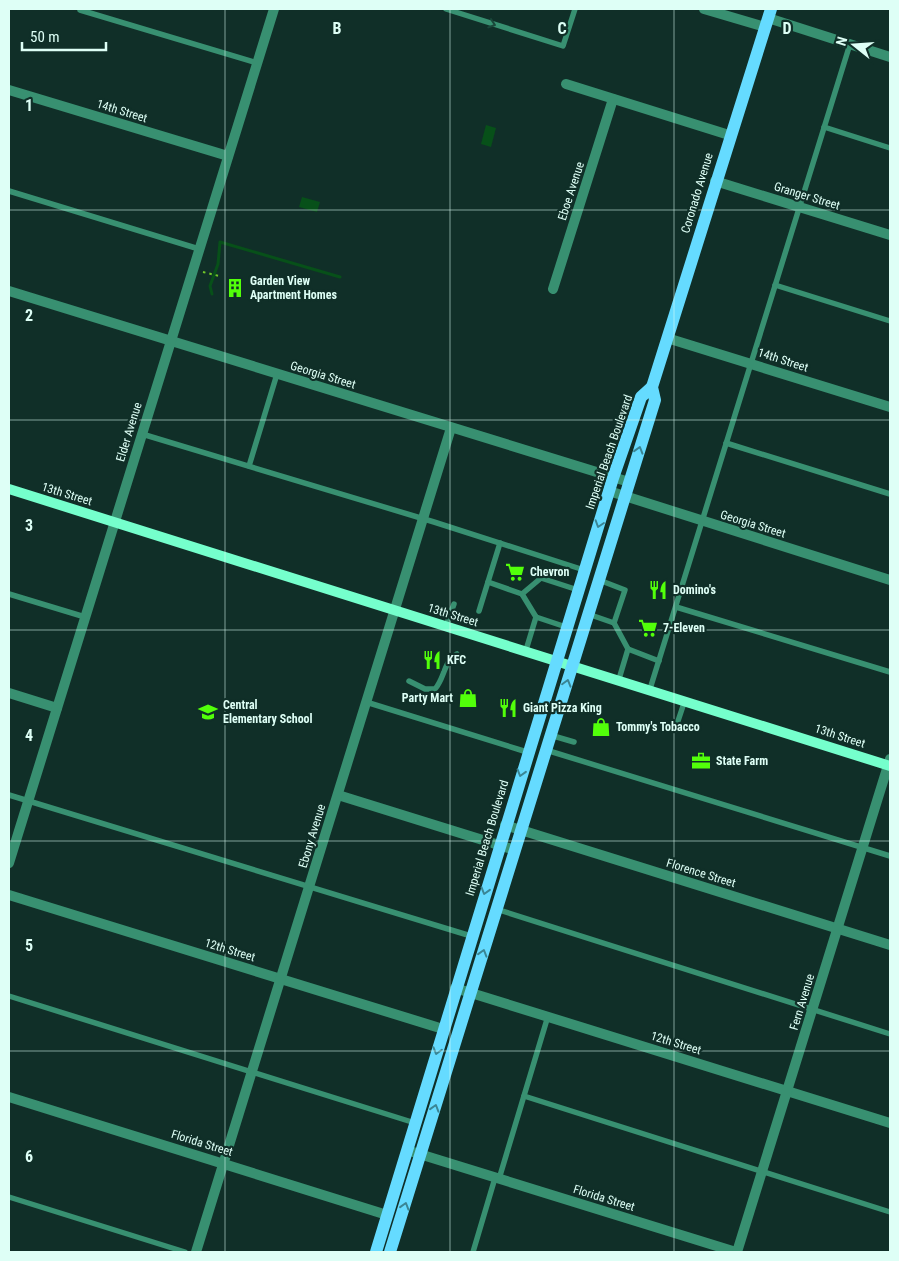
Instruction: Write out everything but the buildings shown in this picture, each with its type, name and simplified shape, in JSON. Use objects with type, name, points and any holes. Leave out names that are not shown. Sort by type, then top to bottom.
[{"type":"main road","name":"Coronado Avenue","points":[[652,387],[729,135],[768,18]]},
{"type":"main road","name":"Imperial Beach Boulevard","points":[[376,1252],[527,752],[613,478],[641,397],[652,387]]},
{"type":"main road","points":[[390,1252],[655,400],[652,387]]},
{"type":"main road","name":"13th Street","points":[[9,489],[890,763]]},
{"type":"street","name":"Elder Avenue","points":[[9,863],[274,9]]},
{"type":"street","points":[[704,9],[768,18],[890,57]]},
{"type":"street","points":[[566,84],[729,135]]},
{"type":"street","name":"14th Street","points":[[9,90],[228,156]]},
{"type":"street","name":"Eboe Avenue","points":[[553,289],[613,99]]},
{"type":"street","name":"Granger Street","points":[[715,181],[890,235]]},
{"type":"street","name":"Georgia Street","points":[[9,291],[629,482]]},
{"type":"street","name":"14th Street","points":[[667,338],[890,408]]},
{"type":"street","name":"Ebony Avenue","points":[[196,1252],[451,428]]},
{"type":"street","name":"Georgia Street","points":[[609,491],[890,580]]},
{"type":"street","points":[[9,694],[57,708]]},
{"type":"street","name":"Fern Avenue","points":[[737,1252],[890,763]]},
{"type":"street","points":[[338,795],[515,850]]},
{"type":"street","name":"Florence Street","points":[[505,824],[890,945]]},
{"type":"street","name":"12th Street","points":[[9,895],[443,1029]]},
{"type":"street","name":"12th Street","points":[[455,988],[890,1123]]},
{"type":"street","name":"Florida Street","points":[[9,1097],[224,1162],[388,1215]]},
{"type":"street","name":"Florida Street","points":[[407,1150],[737,1252]]},
{"type":"lane","points":[[446,9],[563,46],[575,9]]},
{"type":"lane","points":[[80,10],[257,63]]},
{"type":"lane","points":[[650,689],[850,44]]},
{"type":"lane","points":[[824,127],[890,148]]},
{"type":"lane","points":[[9,190],[199,250]]},
{"type":"lane","points":[[775,285],[890,321]]},
{"type":"lane","points":[[248,466],[277,374]]},
{"type":"lane","points":[[142,434],[584,570]]},
{"type":"lane","points":[[726,443],[890,494]]},
{"type":"lane","points":[[479,612],[500,543]]},
{"type":"lane","points":[[522,594],[541,578],[578,590]]},
{"type":"lane","points":[[599,580],[625,590],[614,623]]},
{"type":"lane","points":[[488,582],[522,594],[536,617],[566,626]]},
{"type":"lane","points":[[9,594],[84,617]]},
{"type":"lane","points":[[446,626],[454,604]]},
{"type":"lane","points":[[676,606],[890,672]]},
{"type":"lane","points":[[588,614],[614,623],[628,649],[659,661]]},
{"type":"lane","points":[[526,650],[536,617]]},
{"type":"lane","points":[[619,679],[628,649]]},
{"type":"lane","points":[[408,682],[425,689],[435,689],[440,684],[449,659],[457,654]]},
{"type":"lane","points":[[675,730],[685,700]]},
{"type":"lane","points":[[366,702],[527,752]]},
{"type":"lane","points":[[550,735],[574,742]]},
{"type":"lane","points":[[546,750],[890,856]]},
{"type":"lane","points":[[9,796],[471,936]]},
{"type":"lane","points":[[496,910],[890,1034]]},
{"type":"lane","points":[[9,996],[415,1123]]},
{"type":"lane","points":[[473,1252],[548,1016]]},
{"type":"lane","points":[[524,1096],[890,1212]]},
{"type":"lane","points":[[9,1197],[185,1252]]},
{"type":"path","points":[[203,272],[219,276]]},
{"type":"shaded area","points":[[486,125],[496,128],[491,147],[481,144]]},
{"type":"shaded area","points":[[302,197],[320,202],[317,212],[299,207]]},
{"type":"waterway","points":[[212,294],[210,286],[218,264],[220,242],[340,277]]},
{"type":"place","name":"Garden View Apartment Homes","points":[[235,288]]},
{"type":"place","name":"Chevron","points":[[515,572]]},
{"type":"place","name":"Domino's","points":[[658,590]]},
{"type":"place","name":"7-Eleven","points":[[648,628]]},
{"type":"place","name":"KFC","points":[[432,660]]},
{"type":"place","name":"Party Mart","points":[[468,698]]},
{"type":"place","name":"Giant Pizza King","points":[[508,708]]},
{"type":"place","name":"Central Elementary School","points":[[208,712]]},
{"type":"place","name":"Tommy's Tobacco","points":[[601,727]]},
{"type":"place","name":"State Farm","points":[[701,761]]}]
